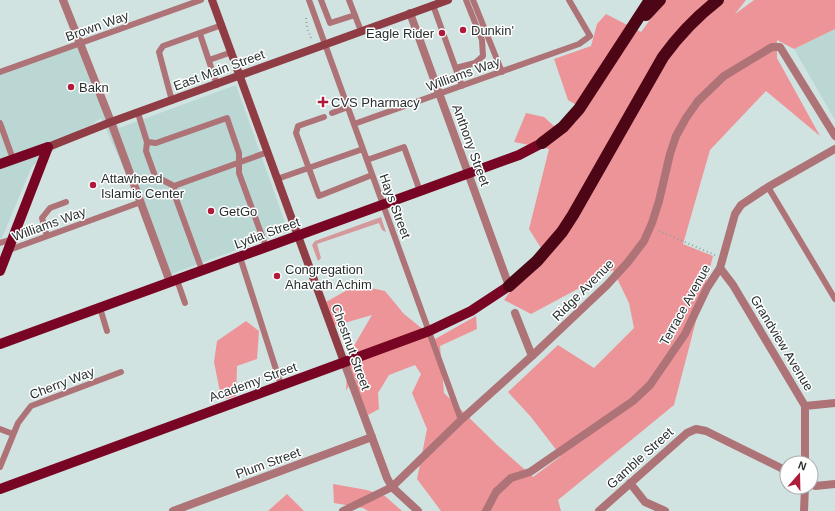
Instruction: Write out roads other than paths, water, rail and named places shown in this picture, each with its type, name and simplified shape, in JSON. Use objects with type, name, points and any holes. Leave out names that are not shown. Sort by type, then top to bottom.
[{"type":"highway","points":[[542,143],[553,136],[571,118],[650,0]]},
{"type":"highway","points":[[628,34],[660,0]]},
{"type":"highway","points":[[509,286],[537,261],[562,232],[584,198],[663,57],[673,43],[694,20],[718,0]]},
{"type":"main road","name":"Chestnut Street","points":[[212,0],[241,76],[344,362]]},
{"type":"main road","name":"East Main Street","points":[[0,164],[111,122],[217,85],[448,0]]},
{"type":"main road","name":"Lydia Street","points":[[0,344],[420,191],[519,154],[542,143]]},
{"type":"main road","points":[[0,271],[48,147]]},
{"type":"main road","name":"Academy Street","points":[[0,489],[429,331],[471,311],[509,286]]},
{"type":"street","points":[[63,0],[173,281]]},
{"type":"street","name":"Anthony Street","points":[[410,13],[509,286]]},
{"type":"street","name":"Ridge Avenue","points":[[343,511],[392,487],[461,420],[532,356],[607,285],[628,262],[644,241],[660,201],[670,154],[676,136],[698,101],[724,76],[772,47],[780,47],[835,136]]},
{"type":"street","name":"Terrace Avenue","points":[[486,511],[496,492],[511,478],[530,472],[633,401],[650,385],[685,334],[707,288],[720,268],[735,214],[741,205],[768,187],[835,149]]},
{"type":"street","name":"Grandview Avenue","points":[[720,268],[733,285],[805,406],[835,403]]},
{"type":"street","points":[[515,312],[532,356]]},
{"type":"street","name":"Chestnut Street","points":[[344,362],[387,478],[392,487],[418,511]]},
{"type":"street","points":[[805,406],[805,455]]},
{"type":"street","name":"Gamble Street","points":[[599,511],[687,432],[696,429],[706,431],[779,467]]},
{"type":"street","name":"Plum Street","points":[[173,511],[372,437]]},
{"type":"street","points":[[630,483],[645,502],[665,511]]},
{"type":"street","points":[[819,486],[835,484]]},
{"type":"street","points":[[804,511],[805,495]]},
{"type":"lane","name":"Brown Way","points":[[0,72],[201,0]]},
{"type":"lane","name":"Hays Street","points":[[309,0],[461,420]]},
{"type":"lane","points":[[321,0],[330,23],[355,15]]},
{"type":"lane","points":[[349,0],[361,31]]},
{"type":"lane","points":[[456,68],[475,63],[483,56],[482,40],[466,0]]},
{"type":"lane","points":[[474,0],[502,72]]},
{"type":"lane","name":"Williams Way","points":[[354,124],[579,44],[590,36],[569,0]]},
{"type":"lane","points":[[433,5],[462,86]]},
{"type":"lane","points":[[172,100],[160,52],[163,46],[222,25]]},
{"type":"lane","points":[[200,34],[217,85]]},
{"type":"lane","points":[[209,60],[232,52]]},
{"type":"lane","points":[[332,113],[348,108]]},
{"type":"lane","points":[[138,113],[147,142],[146,151],[155,176],[174,186],[268,152]]},
{"type":"lane","points":[[324,116],[298,126],[296,133],[319,196],[372,174]]},
{"type":"lane","points":[[147,142],[156,143],[227,118],[239,154],[239,173],[266,247]]},
{"type":"lane","points":[[0,123],[13,160]]},
{"type":"lane","points":[[367,160],[404,147],[420,191]]},
{"type":"lane","points":[[277,179],[363,149]]},
{"type":"lane","points":[[174,186],[175,196],[202,270]]},
{"type":"lane","points":[[768,187],[835,299]]},
{"type":"lane","points":[[47,236],[42,218],[50,208],[66,202]]},
{"type":"lane","name":"Williams Way","points":[[9,250],[141,202]]},
{"type":"lane","name":"Williams Way","points":[[0,243],[13,239]]},
{"type":"lane","points":[[240,257],[281,385]]},
{"type":"lane","points":[[173,281],[185,303]]},
{"type":"lane","points":[[100,308],[107,331]]},
{"type":"lane","name":"Cherry Way","points":[[0,467],[18,423],[31,406],[121,372]]},
{"type":"lane","points":[[0,429],[13,434]]},
{"type":"place","name":"Dunkin'","points":[[463,30]]},
{"type":"place","name":"Eagle Rider","points":[[442,33]]},
{"type":"place","name":"Bakn","points":[[71,87]]},
{"type":"place","name":"CVS Pharmacy","points":[[323,102]]},
{"type":"place","name":"Attawheed Islamic Center","points":[[93,185]]},
{"type":"place","name":"GetGo","points":[[211,211]]},
{"type":"place","name":"Congregation Ahavath Achim","points":[[277,276]]}]
